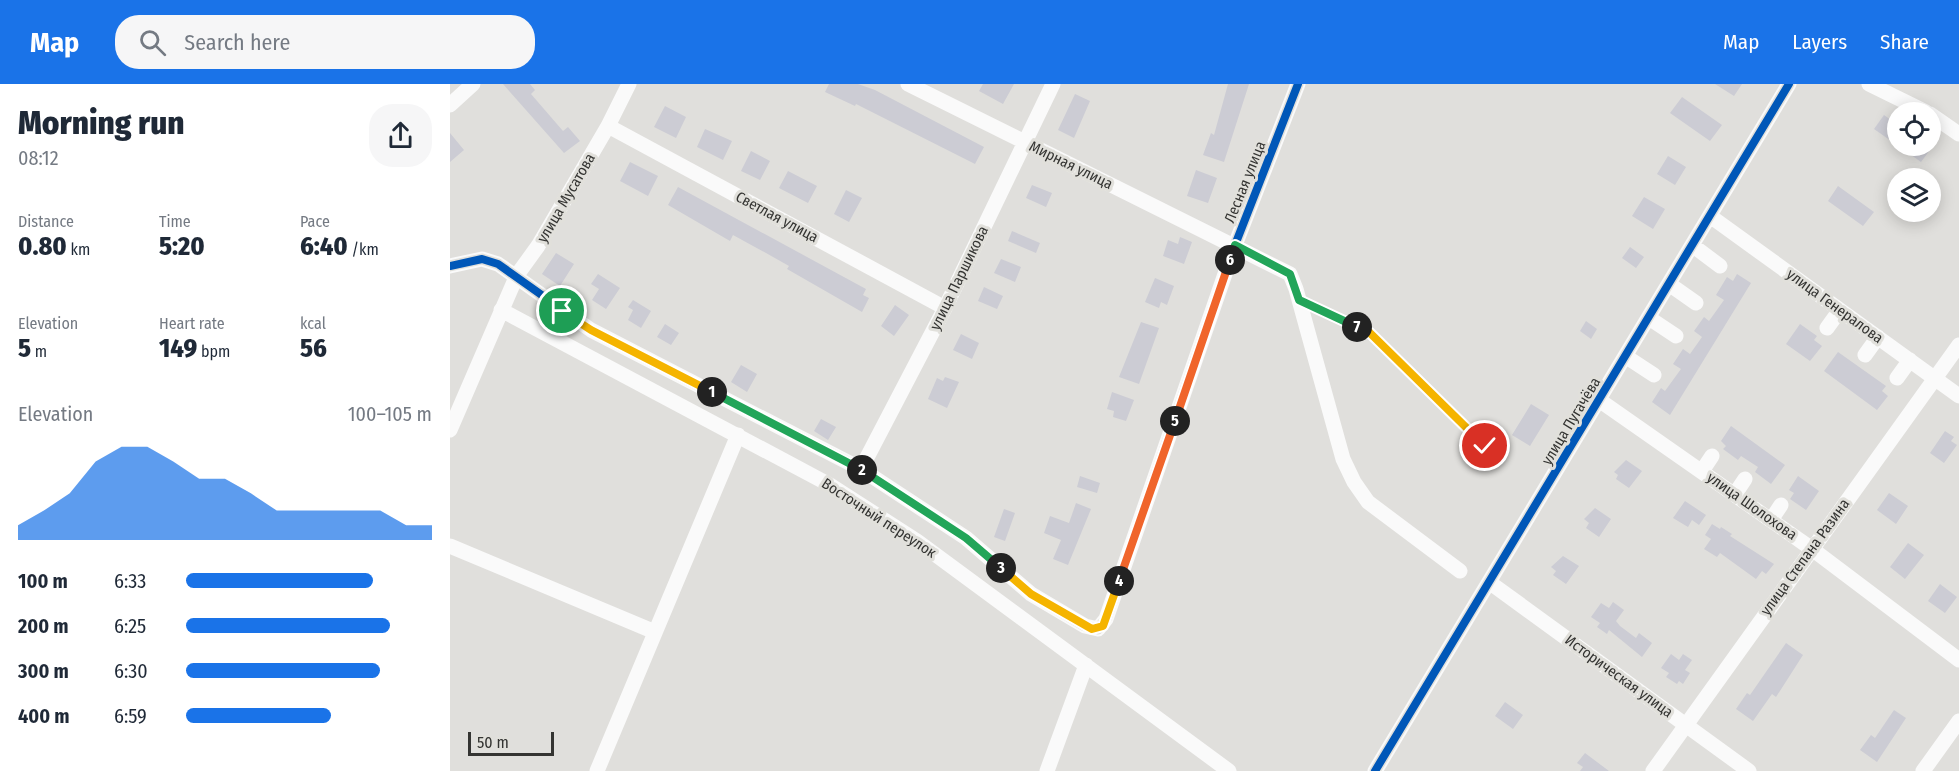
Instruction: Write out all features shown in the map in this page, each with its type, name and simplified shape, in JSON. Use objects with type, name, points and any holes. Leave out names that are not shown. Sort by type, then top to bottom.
[{"type":"street","points":[[450,105],[473,84]]},
{"type":"street","name":"улица Мусатова","points":[[450,430],[517,275],[538,246],[608,126],[629,84]]},
{"type":"street","name":"Мирная улица","points":[[908,84],[1290,274],[1343,459],[1354,482],[1368,502],[1460,571]]},
{"type":"street","name":"улица Паршикова","points":[[861,469],[945,308],[1053,84]]},
{"type":"street","name":"Лесная улица","points":[[1098,629],[1106,619],[1235,245],[1298,84]]},
{"type":"street","name":"улица Пугачёва","points":[[1375,771],[1789,84]]},
{"type":"street","points":[[1869,84],[1906,102]]},
{"type":"street","points":[[1941,122],[1959,134]]},
{"type":"street","name":"Светлая улица","points":[[608,126],[945,308]]},
{"type":"street","name":"улица Генералова","points":[[1710,216],[1959,396]]},
{"type":"street","points":[[1692,245],[1720,266]]},
{"type":"street","name":"Восточный переулок","points":[[450,266],[482,259],[498,264],[517,275],[591,330],[861,469],[966,538],[1031,594],[1085,626],[1098,629]]},
{"type":"street","points":[[1669,284],[1696,303]]},
{"type":"street","name":"Восточный переулок","points":[[501,310],[830,485],[917,541],[1229,771]]},
{"type":"street","points":[[1827,328],[1840,310]]},
{"type":"street","points":[[1649,318],[1676,336]]},
{"type":"street","points":[[1865,355],[1878,337]]},
{"type":"street","name":"улица Степана Разина","points":[[1653,771],[1959,345]]},
{"type":"street","points":[[1625,356],[1654,375]]},
{"type":"street","points":[[1897,378],[1910,360]]},
{"type":"street","name":"улица Шолохова","points":[[1599,400],[1812,549],[1959,660]]},
{"type":"street","points":[[597,771],[738,435]]},
{"type":"street","points":[[1702,471],[1712,456]]},
{"type":"street","points":[[1735,494],[1745,479]]},
{"type":"street","points":[[1771,520],[1781,505]]},
{"type":"street","points":[[450,546],[655,632]]},
{"type":"street","name":"Историческая улица","points":[[1489,582],[1749,771]]},
{"type":"street","points":[[1047,771],[1086,665]]},
{"type":"street","points":[[1923,771],[1959,721]]},
{"type":"path","points":[[1299,300],[1370,333],[1485,446]]},
{"type":"building","points":[[503,84],[530,84],[535,90],[531,94],[563,131],[568,127],[580,141],[564,153]]},
{"type":"building","points":[[829,84],[858,84],[875,90],[984,147],[975,164],[856,104],[855,106],[825,92]]},
{"type":"building","points":[[983,84],[1014,84],[1003,104],[979,91]]},
{"type":"building","points":[[1228,84],[1249,84],[1224,162],[1203,155],[1211,133],[1214,135]]},
{"type":"building","points":[[1715,84],[1742,84],[1734,96]]},
{"type":"building","points":[[1075,94],[1090,101],[1074,138],[1058,130]]},
{"type":"building","points":[[1682,97],[1722,125],[1710,141],[1670,113]]},
{"type":"building","points":[[665,106],[686,117],[676,138],[654,127]]},
{"type":"building","points":[[1884,115],[1887,117],[1887,138],[1874,129]]},
{"type":"building","points":[[705,129],[732,141],[723,160],[697,147]]},
{"type":"building","points":[[450,133],[464,150],[450,162]]},
{"type":"building","points":[[751,151],[770,161],[760,180],[741,171]]},
{"type":"building","points":[[1668,156],[1686,167],[1675,185],[1657,174]]},
{"type":"building","points":[[1912,156],[1926,156],[1921,162]]},
{"type":"building","points":[[630,162],[658,176],[648,196],[620,181]]},
{"type":"building","points":[[1196,170],[1217,178],[1208,203],[1187,196]]},
{"type":"building","points":[[788,171],[817,186],[808,203],[779,188]]},
{"type":"building","points":[[1032,185],[1052,193],[1046,207],[1026,198]]},
{"type":"building","points":[[1838,186],[1874,212],[1863,226],[1828,201]]},
{"type":"building","points":[[678,187],[866,289],[863,295],[869,298],[862,312],[787,269],[789,266],[766,253],[733,235],[730,241],[668,205]]},
{"type":"building","points":[[846,190],[862,198],[849,222],[834,214]]},
{"type":"building","points":[[1644,197],[1665,209],[1653,229],[1632,216]]},
{"type":"building","points":[[1012,231],[1040,243],[1036,253],[1008,241]]},
{"type":"building","points":[[1180,237],[1192,242],[1184,264],[1163,256],[1168,240],[1178,244]]},
{"type":"building","points":[[1630,247],[1644,257],[1636,268],[1622,258]]},
{"type":"building","points":[[556,253],[574,264],[560,286],[542,274]]},
{"type":"building","points":[[1001,259],[1021,267],[1015,282],[994,273]]},
{"type":"building","points":[[598,274],[620,288],[606,309],[592,300],[599,289],[591,284]]},
{"type":"building","points":[[1737,274],[1751,283],[1670,415],[1652,402],[1661,388],[1665,391],[1681,369],[1673,364],[1683,349],[1690,354],[1702,337],[1694,331],[1704,317],[1709,321],[1724,300],[1716,295],[1727,277],[1733,281]]},
{"type":"building","points":[[1155,278],[1174,286],[1167,305],[1161,302],[1159,308],[1145,302]]},
{"type":"building","points":[[984,287],[1003,296],[997,309],[978,301]]},
{"type":"building","points":[[633,300],[651,311],[641,328],[628,320],[633,310],[628,307]]},
{"type":"building","points":[[895,305],[909,315],[894,336],[881,326]]},
{"type":"building","points":[[1586,321],[1597,329],[1591,339],[1580,331]]},
{"type":"building","points":[[1141,322],[1159,328],[1139,384],[1119,377]]},
{"type":"building","points":[[665,324],[679,333],[671,345],[657,337]]},
{"type":"building","points":[[1800,324],[1817,336],[1814,340],[1822,346],[1810,361],[1786,344]]},
{"type":"building","points":[[961,334],[979,343],[972,359],[953,350]]},
{"type":"building","points":[[1838,352],[1886,386],[1882,391],[1888,396],[1877,410],[1824,371]]},
{"type":"building","points":[[741,365],[757,374],[747,392],[731,382]]},
{"type":"building","points":[[945,377],[959,382],[947,408],[928,399],[937,378],[943,381]]},
{"type":"building","points":[[1112,392],[1134,400],[1126,421],[1113,417],[1114,411],[1107,409]]},
{"type":"building","points":[[1531,404],[1549,415],[1530,446],[1512,435]]},
{"type":"building","points":[[821,419],[836,427],[828,440],[814,431]]},
{"type":"building","points":[[1731,426],[1785,465],[1771,484],[1755,472],[1758,467],[1741,456],[1738,460],[1723,449],[1726,446],[1721,441]]},
{"type":"building","points":[[1945,431],[1954,437],[1951,441],[1957,445],[1944,463],[1930,453]]},
{"type":"building","points":[[1626,460],[1642,471],[1629,488],[1616,479],[1618,475],[1614,472]]},
{"type":"building","points":[[1080,476],[1100,483],[1097,493],[1077,487]]},
{"type":"building","points":[[1798,476],[1819,491],[1806,510],[1790,499],[1794,493],[1789,490]]},
{"type":"building","points":[[1889,493],[1908,506],[1896,524],[1877,510]]},
{"type":"building","points":[[1685,501],[1706,515],[1699,525],[1692,520],[1688,527],[1673,518]]},
{"type":"building","points":[[1076,503],[1091,509],[1068,565],[1053,559],[1061,540],[1044,533],[1050,516],[1069,523]]},
{"type":"building","points":[[1595,508],[1611,519],[1599,537],[1586,528],[1589,523],[1584,519]]},
{"type":"building","points":[[1004,509],[1015,513],[1005,541],[994,537]]},
{"type":"building","points":[[1712,524],[1732,534],[1730,536],[1774,564],[1766,574],[1762,571],[1756,579],[1720,553],[1717,557],[1704,549],[1711,539],[1705,535]]},
{"type":"building","points":[[1908,543],[1924,555],[1905,579],[1890,567]]},
{"type":"building","points":[[1563,556],[1579,566],[1566,584],[1553,575],[1556,571],[1551,567]]},
{"type":"building","points":[[1940,584],[1957,597],[1945,613],[1928,601]]},
{"type":"building","points":[[1613,602],[1624,610],[1616,621],[1620,626],[1636,638],[1639,633],[1652,643],[1642,657],[1609,630],[1607,634],[1597,627],[1600,623],[1591,617],[1601,603],[1609,608]]},
{"type":"building","points":[[1786,643],[1803,655],[1776,697],[1772,694],[1753,721],[1736,709],[1747,693],[1750,695]]},
{"type":"building","points":[[1671,654],[1679,660],[1683,654],[1692,660],[1685,670],[1690,673],[1683,684],[1679,681],[1677,684],[1666,677],[1669,673],[1661,668]]},
{"type":"building","points":[[1505,702],[1523,715],[1513,729],[1495,716]]},
{"type":"building","points":[[1894,710],[1906,718],[1877,762],[1860,750],[1871,735],[1875,738]]},
{"type":"building","points":[[1585,753],[1609,771],[1580,771],[1583,767],[1577,763]]},
{"type":"cycle path","points":[[450,266],[482,259],[498,264],[591,330],[861,469],[966,538],[1031,594],[1085,626],[1098,629],[1106,619],[1235,245],[1298,84]]},
{"type":"cycle path","points":[[1375,771],[1789,84]]},
{"type":"route","points":[[562,311],[591,330],[861,469],[966,538],[1031,594],[1092,629],[1103,626],[1106,619],[1235,245],[1290,274],[1299,300],[1370,333],[1485,446]]}]
